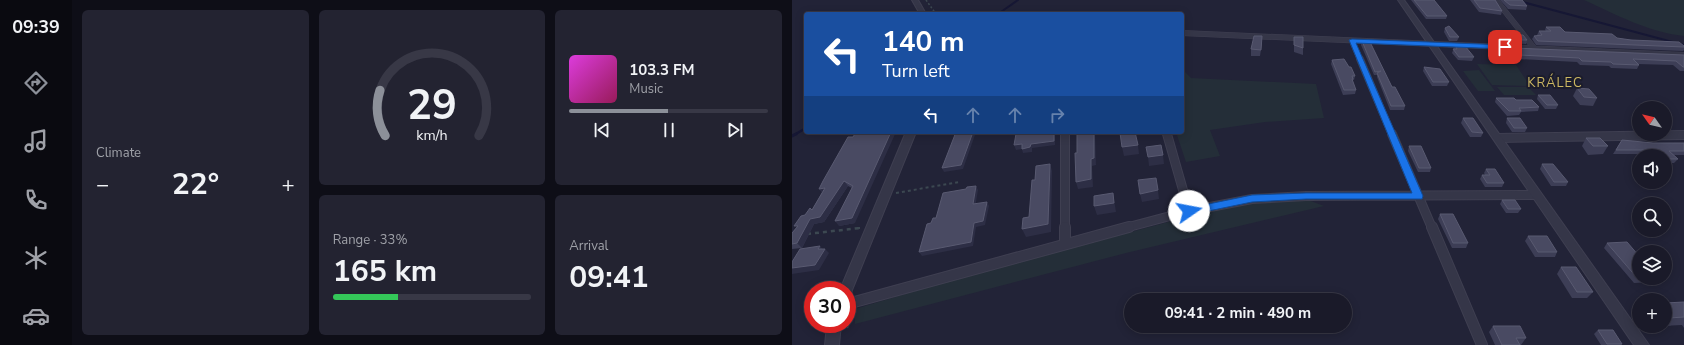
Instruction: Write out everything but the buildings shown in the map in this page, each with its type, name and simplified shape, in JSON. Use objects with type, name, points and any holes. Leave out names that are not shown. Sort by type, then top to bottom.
[{"type":"street","points":[[915,0],[922,12]]},
{"type":"street","points":[[1401,0],[1642,345]]},
{"type":"street","points":[[1496,0],[1534,48]]},
{"type":"street","points":[[1184,33],[1684,55]]},
{"type":"street","points":[[1352,40],[1482,345]]},
{"type":"street","points":[[850,281],[911,134]]},
{"type":"street","points":[[1065,134],[1065,244]]},
{"type":"street","points":[[1168,134],[1189,211]]},
{"type":"street","points":[[1498,138],[1684,135]]},
{"type":"street","points":[[856,302],[1189,211],[1252,199],[1306,196],[1537,195]]},
{"type":"street","points":[[832,345],[833,333]]},
{"type":"path","points":[[926,0],[935,12]]},
{"type":"path","points":[[885,195],[959,182]]},
{"type":"path","points":[[800,235],[871,227]]},
{"type":"shaded area","points":[[1584,0],[1684,0],[1684,36],[1645,27]]},
{"type":"shaded area","points":[[1477,64],[1516,65],[1530,86],[1492,85]]},
{"type":"shaded area","points":[[1184,70],[1191,78],[1316,84],[1324,118],[1265,122],[1210,130],[1220,156],[1186,162],[1177,134],[1184,134]]},
{"type":"shaded area","points":[[1479,70],[1495,91],[1478,91],[1463,71]]},
{"type":"shaded area","points":[[1497,87],[1528,87],[1536,95],[1504,95]]},
{"type":"shaded area","points":[[1308,200],[1324,206],[1126,253],[856,324],[856,309],[955,279],[1202,213],[1249,203]]},
{"type":"waterway","points":[[1001,12],[1018,0]]},
{"type":"waterway","points":[[1515,0],[1684,45]]},
{"type":"waterway","points":[[794,135],[804,129]]},
{"type":"district","name":"KRÁLEC","points":[[1555,82]]},
{"type":"route","points":[[1189,211],[1252,199],[1306,196],[1418,196],[1352,40],[1505,47]]}]
